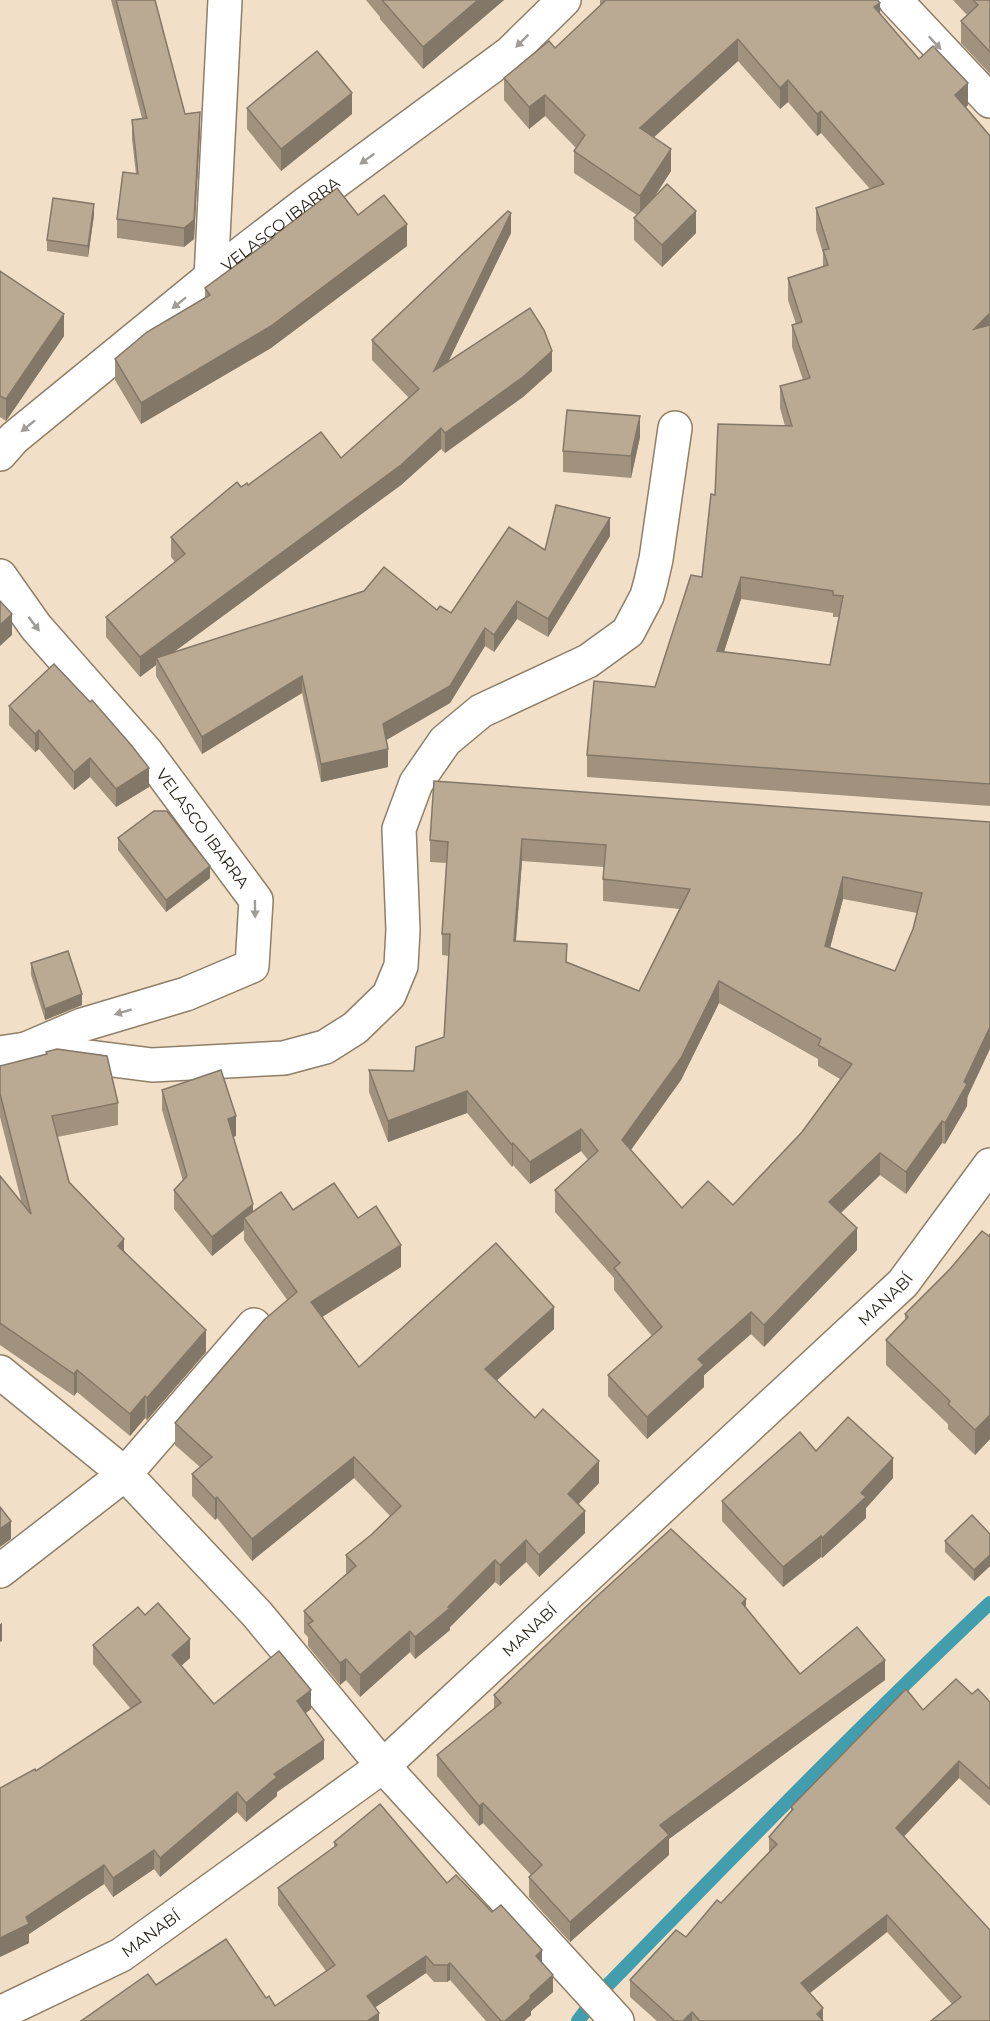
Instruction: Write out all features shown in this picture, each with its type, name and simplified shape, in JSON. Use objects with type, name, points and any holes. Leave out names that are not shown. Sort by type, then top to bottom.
[{"type":"street","points":[[211,277],[225,0]]},
{"type":"street","name":"VELASCO IBARRA","points":[[0,454],[14,438],[211,277],[308,202],[510,53],[564,0]]},
{"type":"street","points":[[895,0],[990,101]]},
{"type":"street","points":[[13,1051],[152,1065],[284,1058],[325,1047],[355,1028],[389,995],[401,966],[403,930],[399,829],[416,783],[445,741],[481,711],[588,661],[628,632],[647,596],[656,559],[675,428]]},
{"type":"street","name":"VELASCO IBARRA","points":[[0,576],[36,627],[147,753],[256,900],[252,966],[186,994],[82,1025],[13,1051]]},
{"type":"street","points":[[416,783],[451,785]]},
{"type":"street","name":"MANABÍ","points":[[0,2013],[121,1955],[383,1766],[903,1283],[990,1165]]},
{"type":"street","points":[[0,1571],[125,1474],[254,1325]]},
{"type":"street","points":[[0,1372],[125,1474],[257,1614],[383,1766],[617,2021]]},
{"type":"building","points":[[116,0],[155,0],[185,114],[200,112],[194,220],[184,228],[117,219],[123,172],[138,174],[132,120],[147,118]]},
{"type":"building","points":[[382,0],[478,0],[423,47]]},
{"type":"building","points":[[606,0],[877,0],[880,3],[874,7],[919,59],[933,46],[968,83],[955,95],[990,136],[990,313],[974,329],[990,325],[990,784],[587,755],[594,681],[655,687],[691,575],[702,577],[711,494],[715,495],[718,424],[792,426],[780,386],[810,378],[792,325],[802,322],[788,278],[828,265],[823,250],[829,249],[816,208],[884,184],[821,111],[817,114],[788,80],[780,88],[738,39],[640,128],[671,149],[640,196],[574,151],[585,135],[545,95],[529,107],[504,78],[549,41],[555,48]],"holes":[[[741,577],[833,591],[833,595],[843,596],[830,665],[717,651]]]},
{"type":"building","points":[[973,0],[990,0],[990,52],[961,21],[978,5]]},
{"type":"building","points":[[317,51],[352,93],[281,149],[247,108]]},
{"type":"building","points":[[667,184],[696,211],[662,245],[634,218]]},
{"type":"building","points":[[337,188],[358,215],[384,195],[407,224],[271,326],[141,403],[115,359],[147,332],[210,295],[205,288]]},
{"type":"building","points":[[53,198],[94,204],[88,246],[47,240]]},
{"type":"building","points":[[508,211],[511,213],[434,371],[530,308],[544,330],[552,351],[523,377],[445,433],[441,428],[401,465],[140,657],[106,617],[185,554],[171,537],[237,482],[241,487],[247,483],[248,485],[321,432],[341,458],[419,389],[372,340]]},
{"type":"building","points":[[0,271],[64,314],[6,399],[0,396]]},
{"type":"building","points":[[567,410],[640,416],[631,456],[563,451]]},
{"type":"building","points":[[556,505],[610,518],[548,619],[517,601],[494,635],[485,628],[450,686],[383,724],[388,749],[321,764],[302,676],[202,737],[156,658],[364,591],[384,567],[437,610],[440,606],[451,613],[509,527],[545,550]]},
{"type":"building","points":[[0,601],[12,614],[0,625]]},
{"type":"building","points":[[54,664],[90,702],[92,700],[149,768],[116,789],[90,758],[74,772],[39,730],[35,734],[9,706]]},
{"type":"building","points":[[434,781],[990,822],[990,1027],[964,1082],[967,1084],[945,1123],[942,1121],[906,1172],[880,1153],[829,1202],[857,1228],[764,1325],[751,1312],[698,1359],[704,1365],[647,1417],[608,1375],[662,1327],[614,1268],[620,1263],[555,1190],[598,1151],[581,1129],[530,1162],[513,1143],[512,1145],[467,1091],[388,1121],[369,1070],[414,1071],[416,1047],[444,1037],[450,934],[442,934],[448,842],[430,840]],"holes":[[[522,839],[606,845],[603,879],[690,889],[639,991],[566,962],[567,944],[514,941]],[[843,877],[922,893],[913,929],[895,971],[825,946]],[[719,981],[821,1039],[818,1045],[852,1064],[802,1132],[733,1205],[708,1181],[682,1208],[622,1140],[681,1058]]]},
{"type":"building","points":[[154,811],[167,811],[210,866],[166,900],[118,838]]},
{"type":"building","points":[[68,951],[82,994],[45,1009],[31,963]]},
{"type":"building","points":[[57,1049],[107,1056],[118,1103],[52,1116],[69,1182],[124,1239],[118,1246],[206,1330],[147,1398],[145,1396],[130,1414],[77,1370],[74,1374],[0,1323],[0,1176],[31,1214],[0,1094],[0,1066],[47,1054],[46,1052]]},
{"type":"building","points":[[221,1070],[236,1116],[228,1119],[253,1204],[212,1237],[174,1190],[187,1176],[162,1090]]},
{"type":"building","points":[[334,1183],[358,1218],[376,1206],[401,1245],[311,1302],[359,1367],[496,1243],[554,1307],[485,1369],[535,1418],[543,1409],[599,1461],[568,1494],[585,1511],[539,1555],[526,1540],[500,1565],[495,1560],[448,1607],[450,1608],[415,1637],[410,1631],[360,1675],[346,1659],[340,1663],[308,1624],[313,1621],[304,1611],[356,1566],[346,1555],[401,1506],[354,1457],[252,1539],[217,1497],[215,1499],[192,1474],[212,1457],[175,1423],[264,1320],[297,1292],[244,1218],[281,1192],[293,1210]]},
{"type":"building","points":[[982,1231],[989,1236],[990,1234],[990,1415],[975,1430],[948,1404],[950,1401],[886,1340],[908,1317],[905,1314],[950,1269]]},
{"type":"building","points":[[848,1417],[893,1458],[861,1493],[866,1497],[822,1538],[821,1536],[783,1567],[722,1501],[800,1432],[816,1451]]},
{"type":"building","points":[[0,1507],[11,1521],[0,1529]]},
{"type":"building","points":[[972,1515],[990,1534],[990,1555],[974,1570],[945,1541]]},
{"type":"building","points":[[671,1529],[746,1599],[742,1603],[800,1674],[857,1627],[885,1660],[660,1825],[669,1835],[570,1922],[529,1877],[542,1865],[483,1803],[479,1806],[437,1755],[501,1703],[494,1695]]},
{"type":"building","points":[[158,1603],[190,1639],[172,1655],[214,1704],[279,1651],[311,1690],[297,1701],[324,1740],[274,1774],[277,1777],[246,1803],[237,1792],[160,1858],[154,1850],[113,1878],[104,1865],[26,1917],[29,1924],[0,1938],[0,1788],[35,1769],[36,1771],[141,1702],[93,1645],[138,1607],[145,1615]]},
{"type":"building","points":[[956,1679],[972,1694],[978,1689],[990,1702],[990,1789],[959,1761],[896,1828],[990,1930],[990,2021],[931,2021],[961,1997],[887,1915],[801,1983],[823,2008],[817,2014],[823,2021],[700,2021],[692,2012],[683,2021],[675,2021],[630,1980],[676,1930],[686,1937],[717,1900],[721,1903],[777,1844],[769,1837],[793,1809],[791,1807],[906,1689],[923,1710]]},
{"type":"building","points":[[380,1804],[447,1883],[456,1875],[492,1912],[501,1905],[542,1950],[536,1956],[553,1975],[505,2021],[501,2021],[450,1963],[434,1965],[426,1956],[367,1996],[379,2013],[367,2021],[81,2021],[148,1974],[156,1985],[226,1939],[266,1998],[269,1996],[275,2006],[335,1965],[278,1888],[337,1845],[334,1842]]},
{"type":"waterway","points":[[578,2021],[595,1998],[741,1848],[990,1603]]}]
